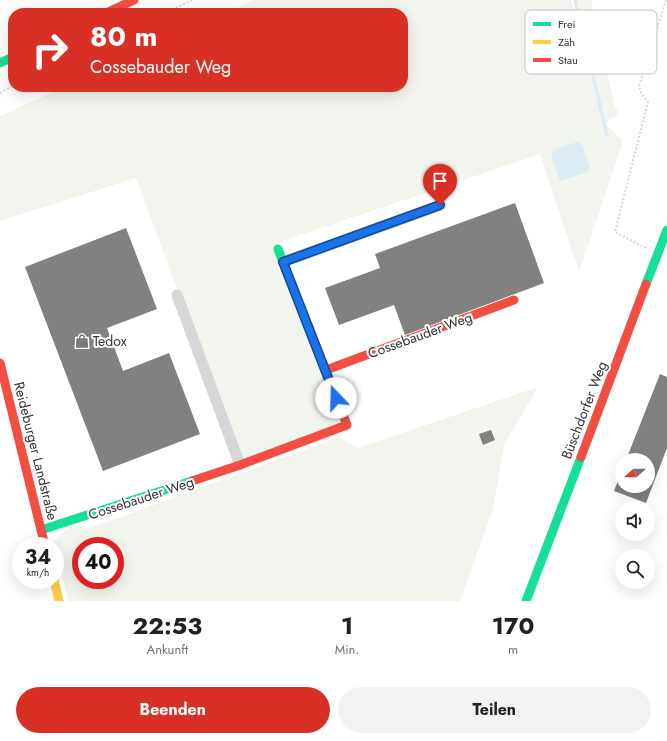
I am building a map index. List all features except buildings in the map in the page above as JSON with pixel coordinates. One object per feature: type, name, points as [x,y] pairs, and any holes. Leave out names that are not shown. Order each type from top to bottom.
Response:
[{"type":"street","points":[[117,8],[134,0]]},
{"type":"street","points":[[283,262],[440,205]]},
{"type":"street","name":"Büschdorfer Weg","points":[[526,601],[667,230]]},
{"type":"street","name":"Cossebauder Weg","points":[[41,530],[240,465],[347,425],[278,249]]},
{"type":"street","points":[[177,295],[240,465]]},
{"type":"street","name":"Cossebauder Weg","points":[[326,370],[514,300]]},
{"type":"street","name":"Reideburger Landstraße","points":[[0,363],[43,537]]},
{"type":"street","points":[[56,589],[59,601]]},
{"type":"path","points":[[175,8],[192,0]]},
{"type":"path","points":[[657,29],[666,0]]},
{"type":"path","points":[[643,74],[639,86],[641,93],[648,102],[615,232],[658,254]]},
{"type":"shaded area","points":[[253,0],[571,0],[574,10],[525,10],[525,74],[590,74],[603,122],[623,141],[579,272],[540,154],[277,243],[345,424],[242,463],[136,178],[0,221],[0,116],[53,92],[408,92],[408,8],[237,8]]},
{"type":"shaded area","points":[[575,0],[591,0],[593,10],[578,10]]},
{"type":"shaded area","points":[[594,74],[607,74],[615,108],[620,113],[606,123]]},
{"type":"shaded area","points":[[577,142],[582,144],[590,168],[588,172],[560,181],[551,155],[556,149]]},
{"type":"shaded area","points":[[538,387],[505,443],[492,512],[460,601],[68,601],[64,584],[64,537],[59,537],[66,529],[82,524],[85,530],[339,437],[358,448]]},
{"type":"waterway","points":[[575,0],[577,10]]},
{"type":"waterway","points":[[593,74],[607,135]]},
{"type":"traffic: fast","points":[[0,63],[8,59]]},
{"type":"traffic: fast","points":[[646,284],[667,230]]},
{"type":"traffic: fast","points":[[278,249],[301,308]]},
{"type":"traffic: fast","points":[[526,601],[581,457]]},
{"type":"traffic: fast","points":[[41,530],[192,481]]},
{"type":"traffic: slow","points":[[56,589],[59,601]]},
{"type":"traffic: jam","points":[[117,8],[134,0]]},
{"type":"traffic: jam","points":[[581,457],[646,284]]},
{"type":"traffic: jam","points":[[326,370],[514,300]]},
{"type":"traffic: jam","points":[[192,481],[240,465],[347,425],[301,308]]},
{"type":"traffic: jam","points":[[0,363],[43,537]]},
{"type":"place","name":"Tedox","points":[[82,341]]},
{"type":"route","points":[[336,398],[283,262],[440,205]]}]
